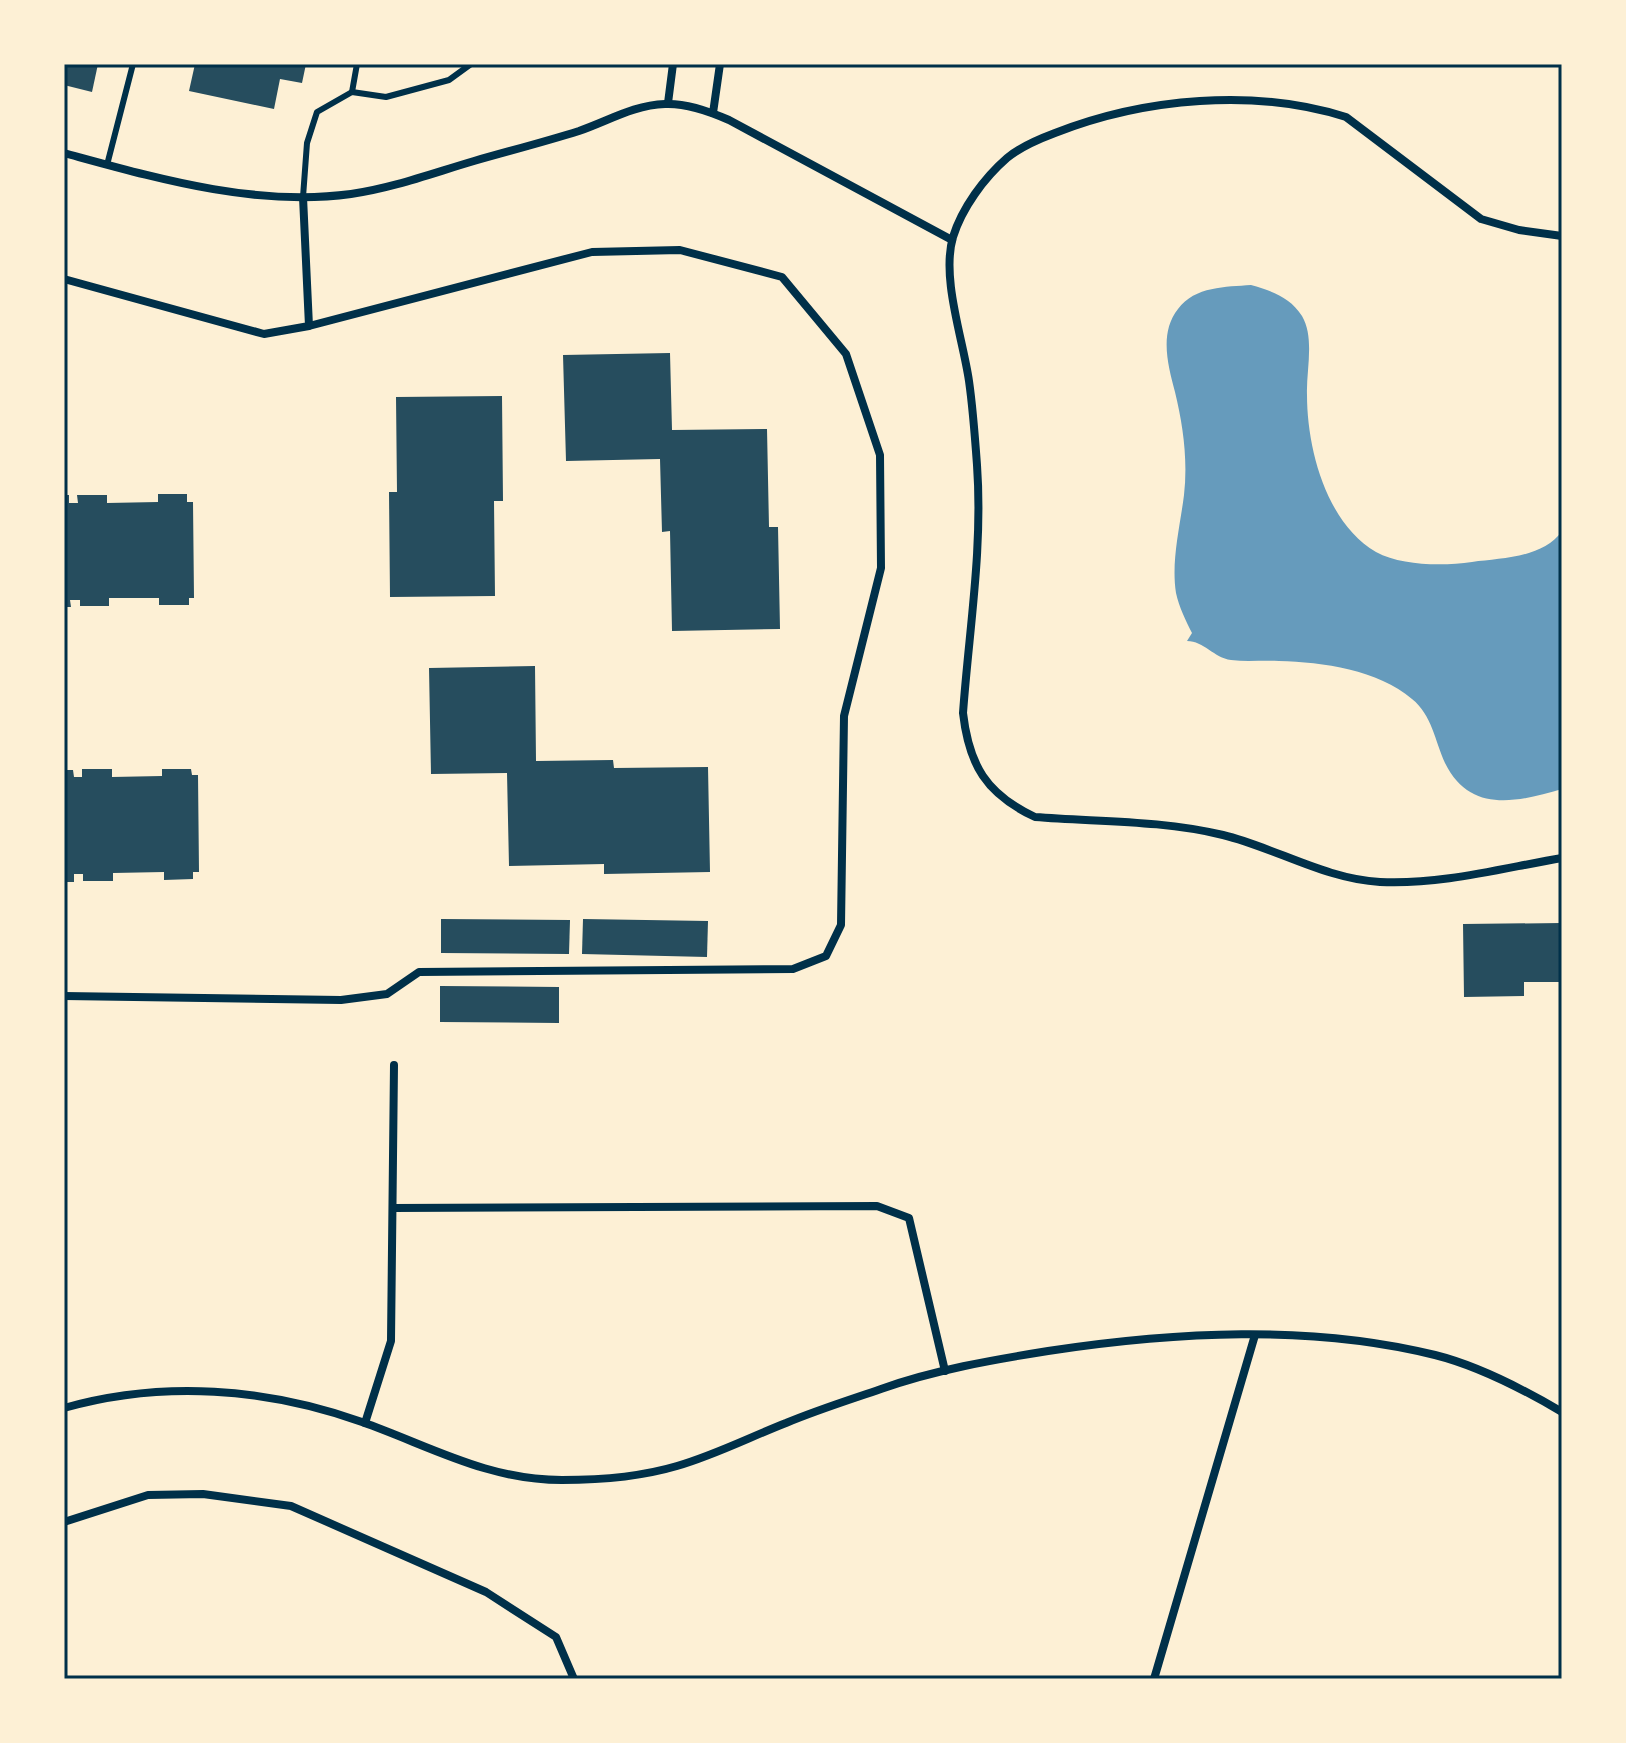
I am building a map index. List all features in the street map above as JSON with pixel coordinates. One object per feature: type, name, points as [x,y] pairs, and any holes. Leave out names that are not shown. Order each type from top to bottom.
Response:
[{"type":"street","points":[[668,103],[673,64]]},
{"type":"street","points":[[713,113],[720,64]]},
{"type":"street","points":[[1562,236],[1519,230],[1481,219],[1346,117],[1309,107],[1238,101],[1182,103],[1126,112],[1072,126],[1008,157],[964,210],[952,240],[950,276],[969,382],[977,468],[978,555],[963,713],[965,736],[975,766],[993,790],[1016,808],[1035,817],[1172,825],[1260,846],[1314,868],[1349,878],[1381,882],[1440,879],[1562,858]]},
{"type":"street","points":[[64,153],[178,184],[303,197],[351,194],[406,182],[590,127],[639,107],[668,103],[713,113],[952,240]]},
{"type":"street","points":[[303,197],[309,326]]},
{"type":"street","points":[[64,279],[264,334],[309,326],[592,252],[680,250],[782,277],[846,354],[880,455],[881,568],[844,716],[841,925],[826,956],[793,969],[419,972],[387,994],[341,1000],[64,996]]},
{"type":"street","points":[[365,1423],[391,1341],[394,1065]]},
{"type":"street","points":[[393,1208],[877,1206],[909,1218],[945,1371]]},
{"type":"street","points":[[1154,1679],[1255,1335]]},
{"type":"street","points":[[64,1408],[112,1397],[185,1390],[260,1395],[305,1404],[365,1423],[451,1460],[480,1468],[518,1477],[608,1479],[677,1466],[886,1387],[945,1371],[1008,1357],[1121,1340],[1255,1335],[1379,1344],[1438,1355],[1530,1393],[1562,1412]]},
{"type":"street","points":[[64,1522],[148,1495],[203,1494],[291,1506],[486,1592],[556,1637],[574,1679]]},
{"type":"lane","points":[[107,165],[133,64]]},
{"type":"lane","points":[[352,92],[357,64]]},
{"type":"lane","points":[[303,197],[307,143],[317,112],[352,92],[386,97],[449,80],[471,64]]},
{"type":"water","points":[[1251,285],[1286,299],[1297,309],[1306,325],[1309,344],[1308,416],[1316,460],[1332,504],[1359,539],[1386,557],[1423,564],[1448,564],[1533,552],[1554,540],[1562,531],[1562,789],[1512,800],[1481,797],[1455,779],[1445,763],[1429,720],[1419,705],[1383,681],[1367,674],[1314,663],[1231,660],[1187,641],[1192,633],[1177,598],[1175,581],[1185,456],[1167,339],[1172,318],[1185,301],[1212,289]]},
{"type":"building","points":[[64,64],[98,64],[92,92],[64,85]]},
{"type":"building","points":[[195,64],[306,64],[302,83],[280,79],[274,109],[189,91]]},
{"type":"building","points":[[670,353],[672,430],[767,429],[769,527],[778,527],[780,629],[672,631],[670,531],[662,532],[660,459],[566,461],[563,355]]},
{"type":"building","points":[[502,396],[503,501],[494,501],[495,596],[390,597],[389,492],[397,492],[396,397]]},
{"type":"building","points":[[158,494],[187,494],[187,502],[193,502],[194,598],[189,598],[189,605],[159,605],[159,598],[109,598],[109,606],[80,606],[80,600],[70,600],[71,607],[64,607],[64,495],[69,495],[69,503],[78,503],[77,495],[107,495],[107,503],[158,502]]},
{"type":"building","points":[[535,666],[536,761],[613,760],[614,768],[708,767],[710,872],[604,874],[604,864],[509,866],[507,773],[431,774],[429,668]]},
{"type":"building","points":[[82,769],[112,769],[112,777],[162,776],[162,769],[191,769],[192,775],[198,775],[199,872],[193,872],[193,879],[164,880],[164,872],[113,873],[113,881],[83,881],[83,874],[74,874],[74,882],[64,882],[64,770],[73,770],[74,777],[82,777]]},
{"type":"building","points":[[441,919],[570,920],[569,954],[441,953]]},
{"type":"building","points":[[583,919],[708,921],[707,957],[582,954]]},
{"type":"building","points":[[1562,923],[1562,982],[1524,982],[1524,996],[1464,997],[1463,924]]},
{"type":"building","points":[[440,986],[559,987],[559,1023],[440,1022]]}]
